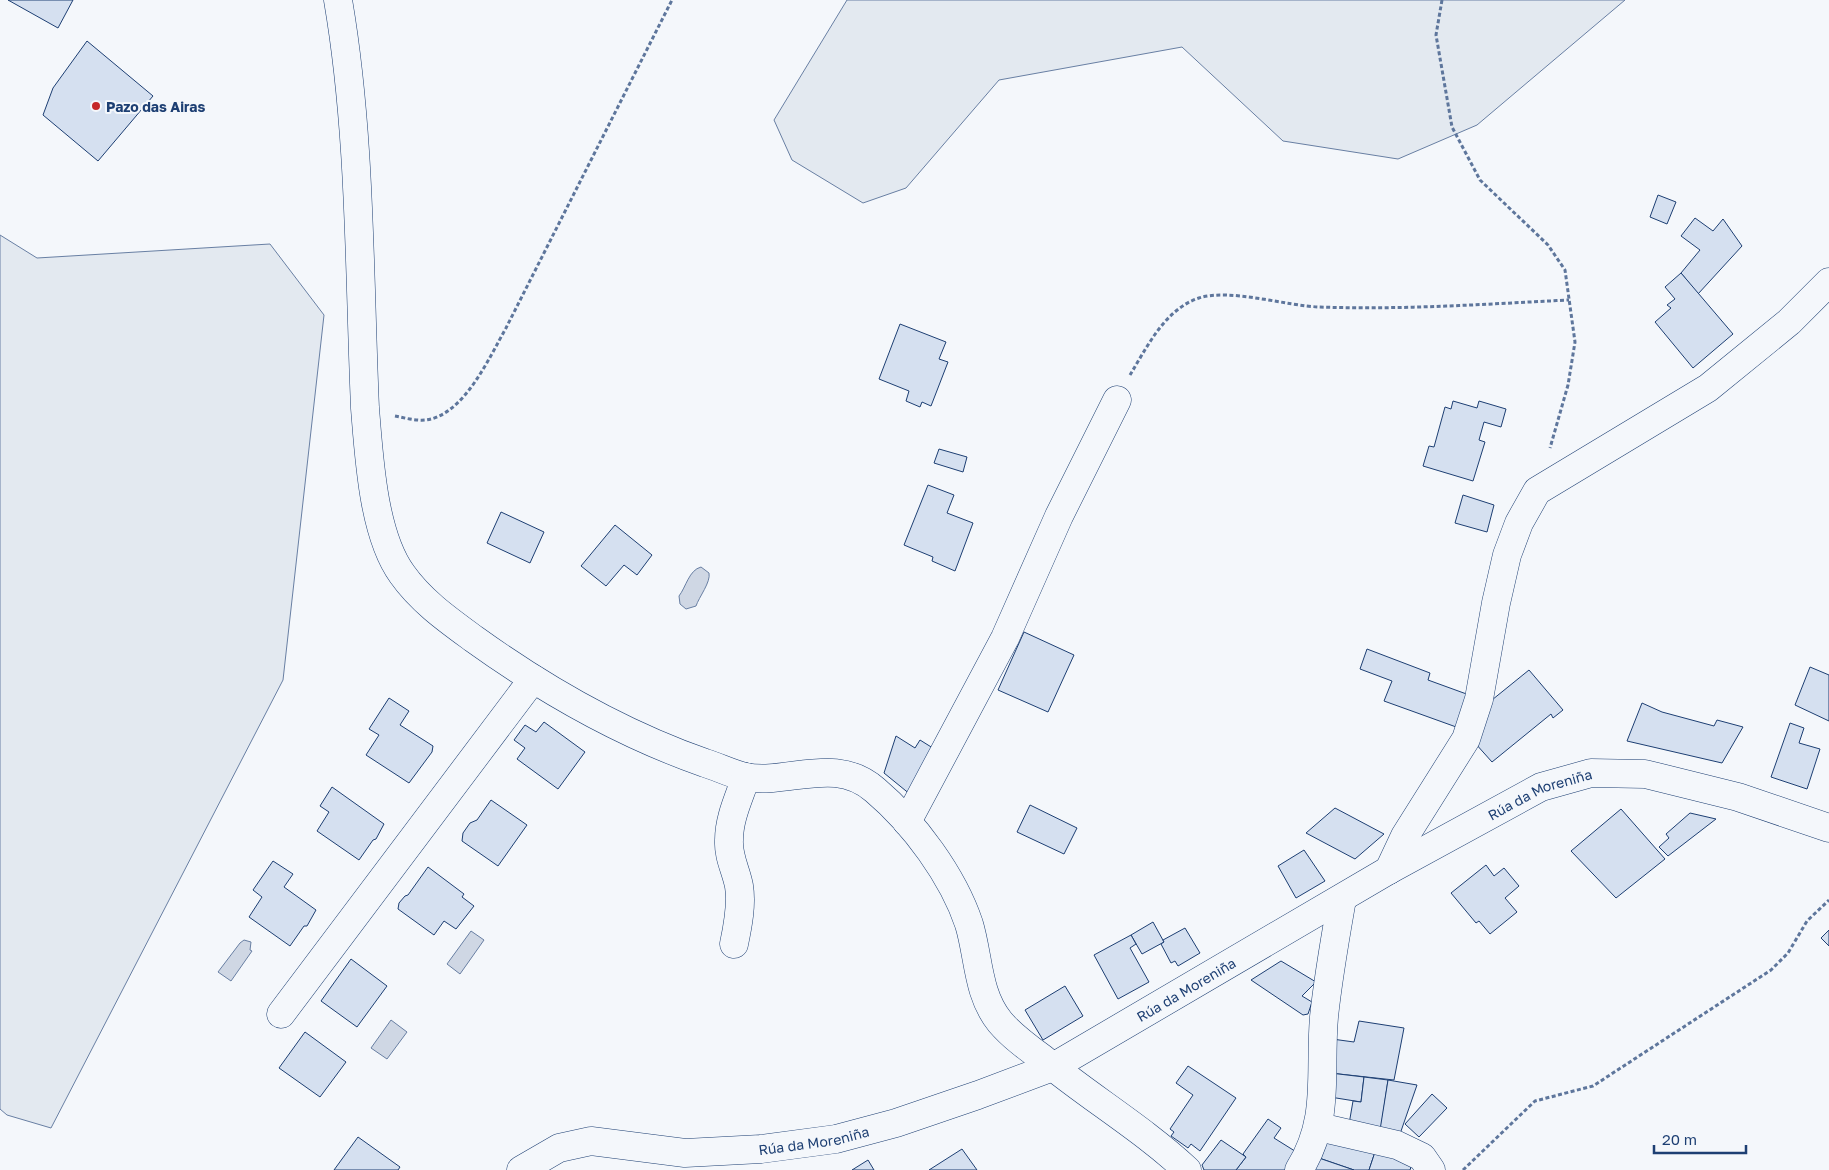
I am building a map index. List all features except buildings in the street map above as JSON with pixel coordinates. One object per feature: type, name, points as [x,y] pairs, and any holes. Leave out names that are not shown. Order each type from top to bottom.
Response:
[{"type":"street","points":[[338,0],[353,107],[365,411],[381,528],[389,551],[401,573],[420,596],[442,615],[533,679],[595,715],[647,741],[746,777],[771,777],[804,773],[840,773],[858,779],[874,789],[907,822],[953,884],[969,926],[978,969],[988,1003],[999,1021],[1053,1067],[1168,1152],[1187,1170]]},
{"type":"street","points":[[1389,870],[1405,836],[1466,739],[1480,699],[1496,603],[1507,555],[1519,523],[1537,491],[1708,388],[1789,322],[1829,282]]},
{"type":"street","points":[[907,822],[1005,638],[1059,516],[1117,400]]},
{"type":"street","points":[[281,1014],[533,679]]},
{"type":"street","name":"Rúa da Moreniña","points":[[521,1170],[559,1148],[591,1141],[685,1153],[761,1149],[836,1138],[896,1124],[1053,1067],[1342,900],[1389,870],[1540,787],[1592,773],[1645,774],[1738,797],[1829,828]]},
{"type":"street","points":[[734,944],[739,919],[739,886],[730,859],[728,840],[731,817],[746,777]]},
{"type":"street","points":[[1299,1170],[1312,1147],[1319,1127],[1322,1110],[1321,1064],[1326,998],[1342,900]]},
{"type":"street","points":[[1319,1127],[1397,1145],[1422,1157],[1431,1170]]},
{"type":"path","points":[[365,411],[426,420],[440,416],[451,409],[469,390],[506,328],[672,0]]},
{"type":"path","points":[[1442,0],[1436,35],[1452,126],[1480,180],[1553,251],[1565,270],[1574,342],[1568,385],[1537,491]]},
{"type":"path","points":[[1117,400],[1144,351],[1162,325],[1184,306],[1200,298],[1238,296],[1286,304],[1320,307],[1405,307],[1569,300]]},
{"type":"path","points":[[1463,1170],[1531,1104],[1541,1098],[1588,1088],[1599,1083],[1771,970],[1788,953],[1808,921],[1829,900]]},
{"type":"shaded area","points":[[847,0],[1625,0],[1477,125],[1398,159],[1283,141],[1182,47],[999,80],[906,188],[863,203],[792,160],[774,120]]},
{"type":"shaded area","points":[[0,235],[37,258],[270,244],[324,315],[283,680],[51,1128],[7,1115],[0,1109]]},
{"type":"shaded area","points":[[701,567],[709,573],[707,585],[696,606],[686,609],[680,604],[679,596],[693,572]]},
{"type":"shaded area","points":[[471,931],[484,940],[460,974],[447,964]]},
{"type":"shaded area","points":[[244,940],[251,942],[250,950],[252,951],[231,981],[218,972]]},
{"type":"shaded area","points":[[391,1020],[407,1032],[387,1059],[371,1048]]},
{"type":"place","name":"Pazo das Airas","points":[[96,106]]}]
